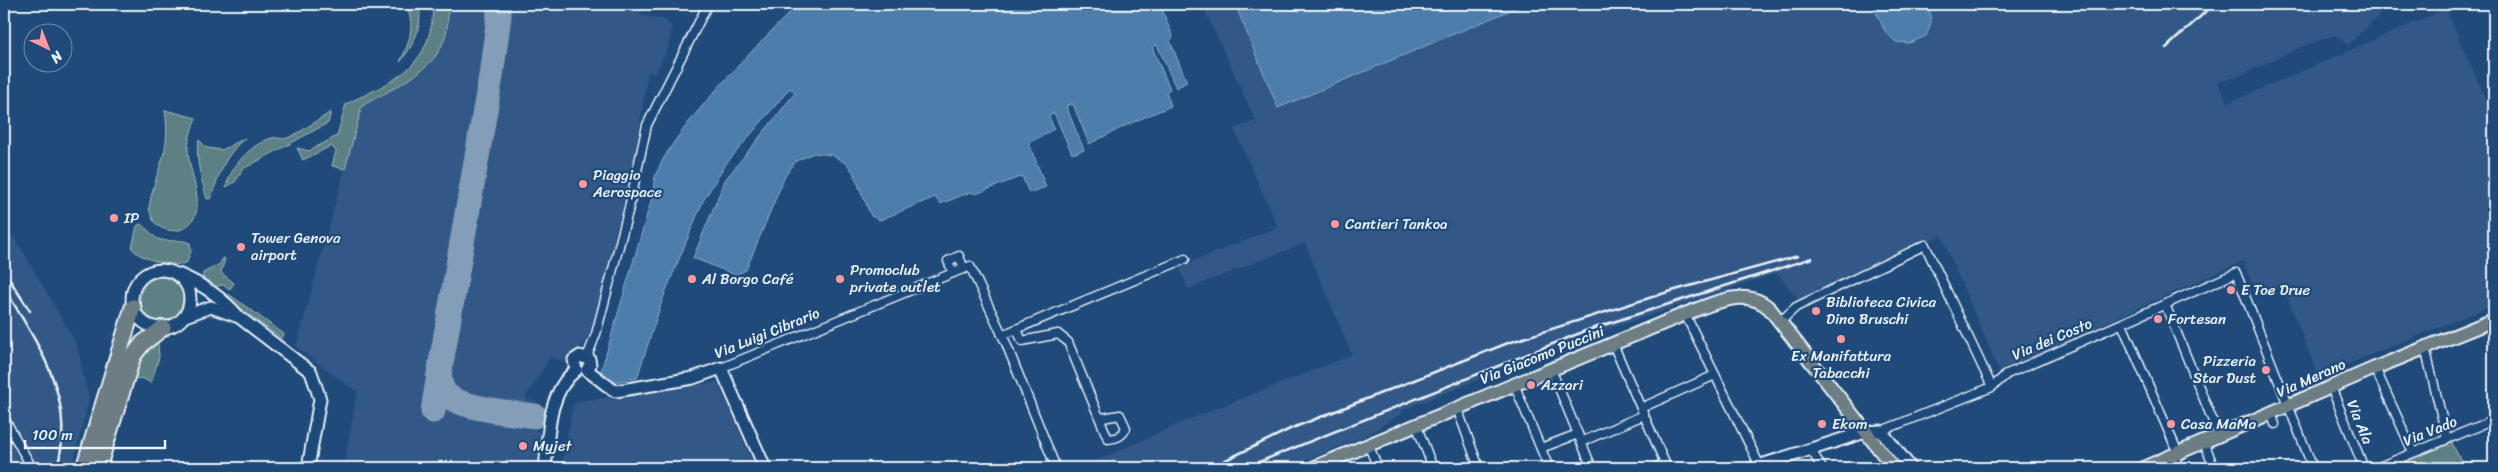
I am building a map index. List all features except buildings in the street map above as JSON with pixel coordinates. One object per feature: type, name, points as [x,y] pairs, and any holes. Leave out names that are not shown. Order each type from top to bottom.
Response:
[{"type":"highway","points":[[84,468],[133,308]]},
{"type":"highway","points":[[98,468],[133,356],[143,343],[163,328]]},
{"type":"main road","name":"Via Giacomo Puccini","points":[[1319,467],[1368,444],[1685,314],[1733,298],[1744,297],[1764,303],[1781,321],[1894,468]]},
{"type":"main road","name":"Via Merano","points":[[2143,468],[2219,436],[2273,418],[2290,405],[2425,347],[2494,320]]},
{"type":"street","points":[[545,468],[555,398],[563,382],[584,371],[590,365],[587,357],[596,334],[629,208],[647,126],[708,4]]},
{"type":"street","points":[[1781,321],[1796,307],[1925,246],[1992,387]]},
{"type":"street","points":[[953,273],[948,260],[959,256],[964,268],[970,266],[1002,336],[1054,462]]},
{"type":"street","points":[[1002,336],[1185,259]]},
{"type":"street","name":"Via Luigi Cibrario","points":[[584,371],[613,390],[693,378],[964,268]]},
{"type":"street","points":[[239,317],[211,307],[185,316],[177,323],[163,328],[144,323],[133,308],[134,287],[142,276],[154,270],[172,272],[201,284],[227,303],[239,317],[311,372],[316,382],[320,399],[308,468]]},
{"type":"street","points":[[172,272],[183,280],[190,294],[189,308],[185,316]]},
{"type":"street","name":"Via dei Costo","points":[[1881,431],[1992,387],[2007,374],[2236,274],[2290,405]]},
{"type":"street","points":[[2165,304],[2219,436]]},
{"type":"street","points":[[1685,314],[1716,375],[1756,466],[1865,432],[1881,431],[1911,468]]},
{"type":"street","points":[[2122,324],[2176,454],[2179,468]]},
{"type":"street","points":[[1017,329],[1022,341],[1058,334],[1063,336],[1108,439],[1123,434],[1126,428],[1125,422],[1120,416],[1102,418],[1099,416]]},
{"type":"street","points":[[1613,344],[1666,466],[1654,468]]},
{"type":"street","points":[[2425,347],[2447,439]]},
{"type":"street","points":[[721,368],[765,468]]},
{"type":"street","points":[[2375,368],[2413,452]]},
{"type":"street","points":[[1551,370],[1592,468]]},
{"type":"street","points":[[1541,448],[1579,438],[1643,411],[1716,375]]},
{"type":"street","points":[[1514,384],[1549,468]]},
{"type":"street","name":"Via Ala","points":[[2331,387],[2364,468]]},
{"type":"street","points":[[2290,405],[2313,468]]},
{"type":"street","points":[[1457,408],[1479,468]]},
{"type":"street","points":[[4,418],[32,468]]},
{"type":"street","name":"Via Vado","points":[[2376,468],[2494,420]]},
{"type":"street","points":[[1416,424],[1433,468]]},
{"type":"street","points":[[2204,442],[2214,468]]},
{"type":"street","points":[[1368,444],[1378,468]]},
{"type":"street","points":[[1810,448],[1822,468]]},
{"type":"shaded area","points":[[447,4],[614,4],[641,10],[641,15],[665,20],[671,25],[671,34],[668,48],[656,73],[648,72],[631,183],[590,334],[571,359],[562,361],[550,357],[525,399],[538,402],[534,430],[543,432],[535,468],[344,468],[357,392],[296,347],[362,106],[423,71],[444,41],[449,21]]},
{"type":"shaded area","points":[[798,4],[1160,4],[1173,37],[1170,41],[1187,82],[1176,88],[1157,45],[1152,47],[1170,89],[1166,92],[1171,106],[1089,144],[1073,104],[1066,106],[1084,150],[1072,154],[1054,113],[1049,116],[1054,129],[1029,143],[1046,187],[1029,193],[1022,176],[976,194],[971,192],[940,204],[935,197],[880,220],[871,216],[853,172],[847,164],[832,155],[814,153],[796,161],[785,176],[746,270],[736,275],[693,258],[725,180],[795,93],[790,88],[726,164],[703,201],[663,298],[637,378],[615,382],[601,371],[654,191],[656,174],[668,151],[712,94]]},
{"type":"shaded area","points":[[1202,4],[1235,4],[1278,107],[1525,4],[2181,4],[2178,7],[2179,10],[2186,4],[2391,4],[2348,45],[2335,35],[2301,47],[2242,75],[2217,82],[2228,103],[2446,9],[2494,118],[2494,305],[2318,376],[2283,286],[2257,296],[2243,261],[1999,371],[1941,235],[1801,303],[1777,273],[1579,339],[1403,410],[1403,413],[1363,437],[1288,468],[1080,468],[1195,417],[1352,355],[1305,243],[1188,289],[1179,267],[1278,227],[1234,129],[1256,121]]},
{"type":"shaded area","points":[[1235,4],[1525,4],[1278,108]]},
{"type":"shaded area","points":[[1872,4],[1927,4],[1931,20],[1926,36],[1909,43],[1896,42],[1885,31]]},
{"type":"shaded area","points":[[4,226],[21,248],[77,345],[89,400],[72,468],[4,468]]},
{"type":"shaded area","points":[[718,382],[755,468],[562,468],[573,404],[579,401]]},
{"type":"green space","points":[[405,4],[419,4],[420,20],[413,42],[400,62],[407,47],[411,26]]},
{"type":"green space","points":[[431,4],[447,4],[447,25],[443,42],[435,56],[424,68],[395,88],[362,106],[345,169],[332,166],[336,151],[331,146],[303,160],[297,148],[309,151],[337,136],[346,104],[398,77],[418,58],[430,31],[433,14]]},
{"type":"green space","points":[[165,110],[196,118],[188,148],[196,192],[196,213],[191,222],[177,231],[168,230],[158,225],[153,219],[149,208],[165,150],[167,125]]},
{"type":"green space","points":[[331,112],[328,123],[243,169],[235,182],[226,187],[228,179],[237,164],[257,145],[272,138],[288,138]]},
{"type":"green space","points":[[245,138],[232,151],[220,173],[211,198],[207,199],[197,155],[199,140],[207,148],[222,150]]},
{"type":"green space","points":[[140,224],[158,239],[190,243],[191,251],[187,262],[167,264],[149,259],[136,252],[132,248],[137,226]]},
{"type":"green space","points":[[223,258],[225,259],[221,273],[234,283],[230,289],[223,285],[213,287],[203,278],[203,273],[220,264]]},
{"type":"green space","points":[[162,277],[174,281],[180,287],[184,299],[180,311],[174,317],[162,321],[150,317],[144,311],[140,299],[144,287],[150,281]]},
{"type":"green space","points":[[222,294],[230,295],[284,334],[282,339]]},
{"type":"green space","points":[[158,343],[159,357],[151,383],[144,379],[133,378],[142,358]]},
{"type":"green space","points":[[2452,443],[2464,468],[2391,468]]},
{"type":"taxiway","points":[[439,375],[491,76],[499,16],[498,4]]},
{"type":"taxiway","points":[[433,411],[439,375],[445,393],[462,403],[474,407],[535,416]]},
{"type":"railway","points":[[2166,48],[2214,4]]},
{"type":"railway","points":[[1209,468],[1290,429],[1508,343],[1668,292],[1798,256]]},
{"type":"railway","points":[[1244,468],[1585,331],[1812,258]]},
{"type":"railway","points":[[4,271],[30,311]]},
{"type":"railway","points":[[4,287],[41,351],[58,395],[62,418],[62,442],[57,468]]},
{"type":"place","name":"Piaggio Aerospace","points":[[583,184]]},
{"type":"place","name":"IP","points":[[114,218]]},
{"type":"place","name":"Cantieri Tankoa","points":[[1335,224]]},
{"type":"place","name":"Tower Genova airport","points":[[241,247]]},
{"type":"place","name":"Al Borgo Café","points":[[692,279]]},
{"type":"place","name":"Promoclub private outlet","points":[[840,279]]},
{"type":"place","name":"E Toe Drue","points":[[2231,290]]},
{"type":"place","name":"Biblioteca Civica Dino Bruschi","points":[[1816,311]]},
{"type":"place","name":"Fortesan","points":[[2158,319]]},
{"type":"place","name":"Ex Manifattura Tabacchi","points":[[1841,339]]},
{"type":"place","name":"Pizzeria Star Dust","points":[[2266,370]]},
{"type":"place","name":"Azzari","points":[[1531,385]]},
{"type":"place","name":"Ekom","points":[[1822,424]]},
{"type":"place","name":"Casa MaMa","points":[[2171,424]]},
{"type":"place","name":"Myjet","points":[[523,446]]}]
